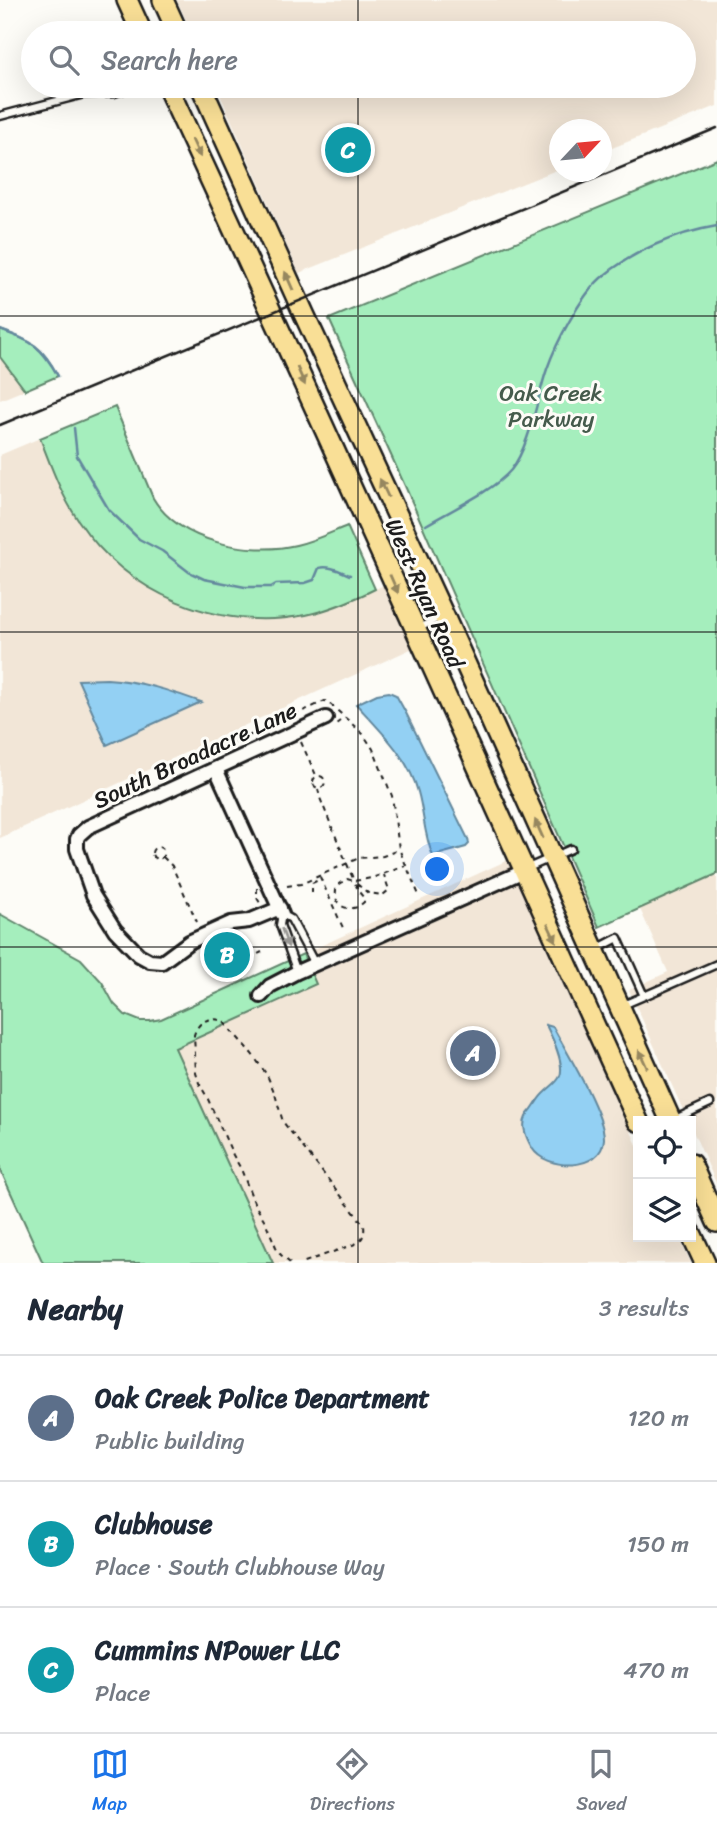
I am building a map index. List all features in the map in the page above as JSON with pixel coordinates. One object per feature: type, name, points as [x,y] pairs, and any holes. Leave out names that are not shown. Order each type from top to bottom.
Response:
[{"type":"main road","points":[[127,0],[137,21]]},
{"type":"main road","name":"West Ryan Road","points":[[173,98],[279,325],[636,1116]]},
{"type":"main road","name":"West Ryan Road","points":[[206,98],[444,616],[668,1116]]},
{"type":"main road","points":[[696,1175],[717,1222]]},
{"type":"main road","points":[[695,1242],[705,1263]]},
{"type":"street","name":"South Broadacre Lane","points":[[281,911],[249,921],[231,922],[189,942],[162,962],[150,961],[139,955],[115,930],[99,907],[77,849],[77,839],[83,831],[105,819],[331,721]]},
{"type":"street","points":[[216,769],[281,911]]},
{"type":"street","points":[[261,996],[270,986],[297,972],[524,870]]},
{"type":"lane","points":[[0,116],[69,98]]},
{"type":"lane","points":[[415,630],[444,616]]},
{"type":"lane","points":[[524,870],[571,849]]},
{"type":"lane","points":[[281,911],[291,919],[315,964]]},
{"type":"lane","points":[[281,911],[280,925],[297,972]]},
{"type":"lane","points":[[593,950],[618,938],[644,996]]},
{"type":"lane","points":[[619,1007],[717,964]]},
{"type":"lane","points":[[681,1116],[710,1103]]},
{"type":"path","points":[[185,765],[325,701],[333,705],[371,744],[395,809],[399,849],[419,895]]},
{"type":"path","points":[[331,721],[345,717]]},
{"type":"path","points":[[300,740],[317,776]]},
{"type":"path","points":[[317,776],[313,783],[318,789],[319,796],[348,863],[355,882],[358,891],[364,898],[364,902],[355,909],[345,909],[337,901],[335,894],[339,884],[346,880],[355,882],[406,866]]},
{"type":"path","points":[[317,776],[323,777],[326,782],[323,788],[318,789]]},
{"type":"path","points":[[287,886],[316,879],[359,858],[383,856],[399,849]]},
{"type":"path","points":[[163,857],[172,866],[197,922]]},
{"type":"path","points":[[355,882],[364,891],[375,895],[387,893],[389,890],[384,874]]},
{"type":"path","points":[[320,877],[344,929]]},
{"type":"path","points":[[312,893],[312,883],[316,879]]},
{"type":"path","points":[[361,894],[364,891]]},
{"type":"path","points":[[332,903],[337,901]]},
{"type":"path","points":[[236,932],[250,964]]},
{"type":"path","points":[[248,958],[262,952]]},
{"type":"path","points":[[290,1263],[276,1247],[199,1083],[194,1035],[195,1029],[206,1021],[223,1021],[252,1054],[267,1075],[283,1122],[364,1225],[365,1234],[362,1240],[302,1263]]},
{"type":"shaded area","points":[[177,0],[717,0],[717,106],[612,148],[612,119],[549,119],[549,173],[299,273],[221,98],[696,98],[696,21],[187,21]]},
{"type":"shaded area","points":[[0,330],[30,341],[40,348],[58,376],[0,400]]},
{"type":"shaded area","points":[[40,438],[66,500],[88,534],[115,563],[153,590],[186,606],[211,613],[262,619],[291,617],[338,606],[384,585],[413,648],[0,838],[0,455]]},
{"type":"shaded area","points":[[508,860],[633,1136],[633,1242],[681,1242],[691,1263],[273,1263],[175,1048],[316,984],[303,954]]},
{"type":"shaded area","points":[[717,874],[717,1185],[696,1138],[696,1116],[686,1116],[629,990],[668,972],[640,909]]},
{"type":"green space","name":"Oak Creek Parkway","points":[[717,159],[717,874],[599,927],[329,319]]},
{"type":"green space","points":[[0,330],[35,346],[58,376],[25,390],[0,357]]},
{"type":"green space","points":[[115,407],[153,498],[165,513],[180,525],[217,542],[258,548],[278,548],[303,543],[347,526],[375,589],[324,610],[273,619],[240,618],[208,612],[177,602],[148,587],[98,546],[78,520],[61,490],[40,438]]},
{"type":"green space","points":[[0,914],[81,959],[102,982],[114,1004],[125,1015],[140,1021],[161,1019],[303,954],[316,984],[175,1048],[273,1263],[43,1263],[0,1169]]},
{"type":"water","points":[[107,679],[144,684],[201,702],[107,745],[78,680]]},
{"type":"water","points":[[389,692],[396,695],[406,713],[468,839],[469,844],[466,847],[433,856],[418,792],[408,768],[393,745],[356,704],[377,694]]},
{"type":"water","points":[[546,1025],[553,1027],[575,1066],[603,1128],[601,1150],[594,1158],[584,1162],[560,1164],[549,1161],[539,1156],[532,1148],[525,1133],[526,1116],[558,1080],[561,1071],[557,1050]]},
{"type":"waterway","points":[[426,525],[483,493],[503,478],[518,460],[556,346],[593,286],[613,268],[656,244],[717,226]]},
{"type":"waterway","points":[[0,330],[35,346],[58,376]]},
{"type":"waterway","points":[[74,428],[77,456],[109,510],[139,539],[162,551],[189,572],[204,579],[245,587],[305,583],[314,580],[319,568],[323,567],[350,575]]},
{"type":"railway","points":[[0,425],[717,128]]},
{"type":"place","name":"Cummins NPower LLC","points":[[348,150]]},
{"type":"place","name":"Clubhouse","points":[[227,955]]},
{"type":"place","name":"Oak Creek Police Department","points":[[473,1053]]}]
